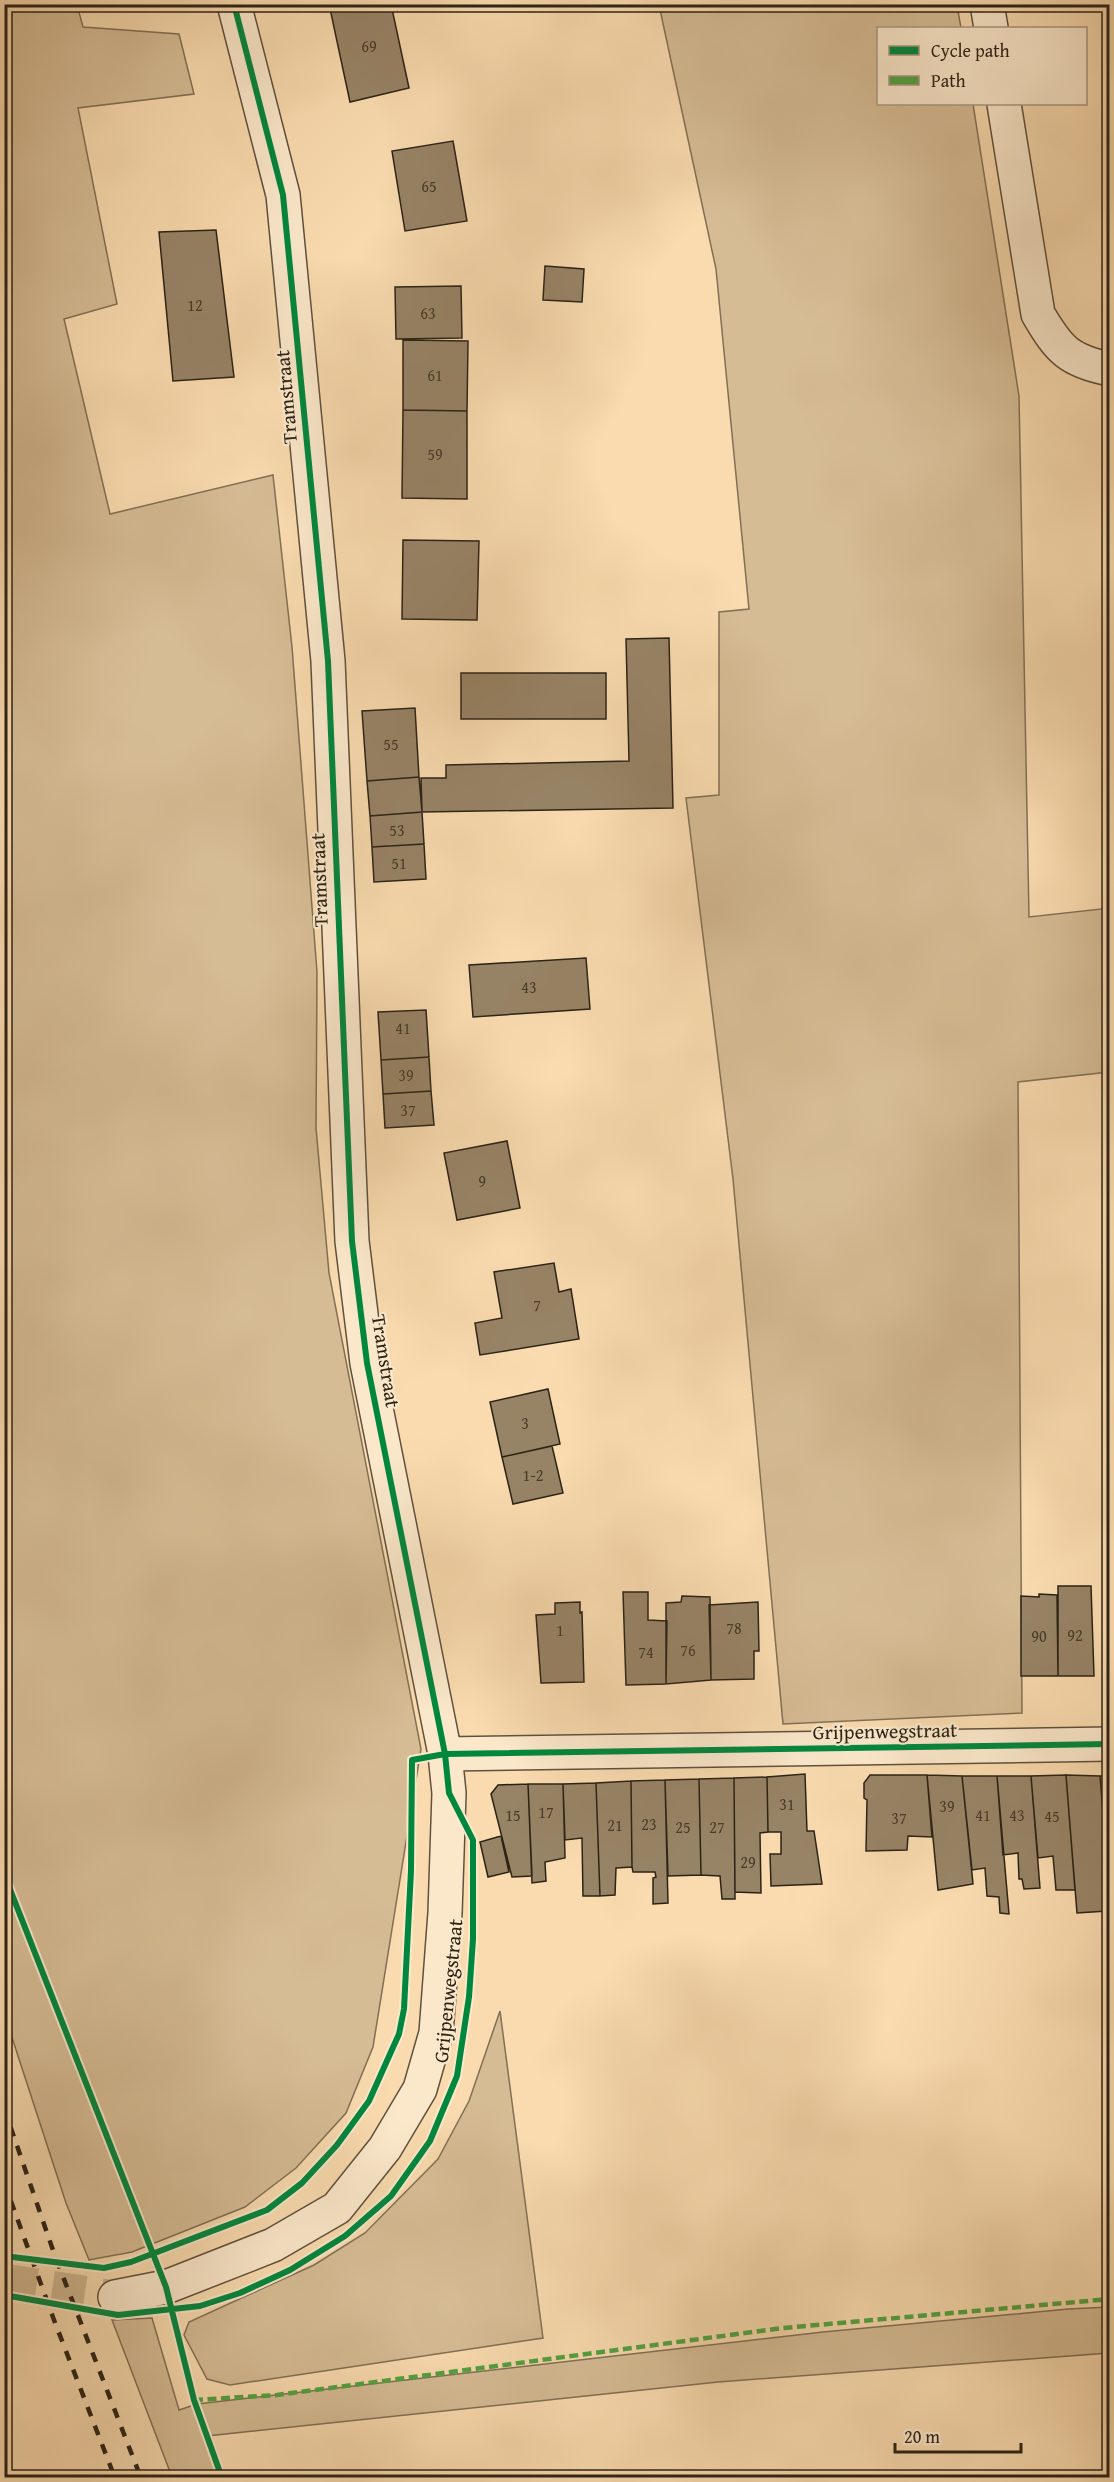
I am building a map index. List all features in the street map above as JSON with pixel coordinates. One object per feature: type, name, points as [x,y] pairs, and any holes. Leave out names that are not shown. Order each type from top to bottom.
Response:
[{"type":"street","name":"Tramstraat","points":[[234,4],[283,195],[327,649],[353,1252],[367,1363],[445,1754]]},
{"type":"street","points":[[987,4],[991,27]]},
{"type":"street","points":[[1004,105],[1038,315],[1055,343],[1079,362],[1110,369]]},
{"type":"street","name":"Grijpenwegstraat","points":[[115,2297],[166,2287],[273,2245],[337,2208],[385,2148],[420,2089],[436,2033],[445,1913],[449,1792],[445,1754],[1110,1744]]},
{"type":"shaded area","points":[[4,5],[77,5],[83,27],[179,34],[194,94],[78,108],[117,304],[64,319],[110,514],[273,475],[292,647],[317,972],[316,1128],[329,1273],[421,1749],[373,2047],[346,2113],[296,2168],[245,2207],[132,2252],[89,2260],[66,2203],[4,2013]]},
{"type":"shaded area","points":[[659,5],[957,5],[961,27],[877,27],[877,105],[973,105],[1019,396],[1029,917],[1110,908],[1109,1072],[1018,1082],[1022,1713],[783,1724],[733,1179],[686,798],[719,795],[719,612],[749,609],[716,269]]},
{"type":"shaded area","points":[[500,2011],[543,2338],[230,2385],[207,2379],[184,2335],[189,2322],[314,2265],[365,2233],[438,2159],[469,2101]]},
{"type":"shaded area","points":[[1109,2307],[1109,2353],[718,2382],[207,2436],[219,2478],[172,2477],[112,2320],[152,2318],[179,2410],[197,2404],[823,2332]]},
{"type":"building","points":[[329,4],[391,4],[409,88],[350,102]]},
{"type":"building","points":[[453,141],[467,221],[405,231],[392,151]]},
{"type":"building","points":[[216,230],[234,377],[173,381],[159,232]]},
{"type":"building","points":[[545,266],[584,269],[582,302],[543,300]]},
{"type":"building","points":[[461,286],[462,338],[396,339],[395,287]]},
{"type":"building","points":[[403,340],[468,341],[467,411],[403,410]]},
{"type":"building","points":[[403,410],[467,411],[467,499],[402,498]]},
{"type":"building","points":[[403,540],[479,541],[477,620],[402,619]]},
{"type":"building","points":[[669,638],[673,808],[422,812],[421,778],[446,778],[446,765],[629,761],[626,639]]},
{"type":"building","points":[[461,673],[606,673],[606,719],[461,719]]},
{"type":"building","points":[[415,708],[419,777],[367,781],[362,711]]},
{"type":"building","points":[[419,777],[422,812],[370,816],[367,781]]},
{"type":"building","points":[[422,812],[424,844],[372,847],[370,816]]},
{"type":"building","points":[[424,844],[426,879],[374,882],[372,847]]},
{"type":"building","points":[[586,958],[590,1009],[473,1017],[469,965]]},
{"type":"building","points":[[426,1010],[429,1057],[381,1060],[378,1012]]},
{"type":"building","points":[[429,1057],[431,1091],[383,1094],[381,1060]]},
{"type":"building","points":[[431,1091],[434,1125],[385,1128],[383,1094]]},
{"type":"building","points":[[507,1141],[520,1208],[457,1220],[444,1153]]},
{"type":"building","points":[[554,1263],[559,1292],[571,1289],[579,1339],[480,1355],[475,1323],[502,1318],[494,1272]]},
{"type":"building","points":[[548,1389],[560,1444],[502,1457],[490,1402]]},
{"type":"building","points":[[552,1446],[563,1493],[513,1504],[502,1457]]},
{"type":"building","points":[[1058,1586],[1091,1586],[1094,1676],[1058,1676]]},
{"type":"building","points":[[623,1592],[648,1592],[648,1620],[667,1621],[666,1684],[626,1685]]},
{"type":"building","points":[[1039,1594],[1057,1595],[1058,1676],[1021,1676],[1021,1596],[1039,1597]]},
{"type":"building","points":[[682,1596],[710,1597],[711,1680],[666,1684],[666,1603],[681,1602]]},
{"type":"building","points":[[580,1602],[584,1682],[541,1683],[536,1615],[555,1614],[555,1603]]},
{"type":"building","points":[[758,1602],[759,1651],[754,1651],[754,1679],[711,1680],[709,1605]]},
{"type":"building","points":[[805,1774],[807,1831],[814,1831],[822,1884],[771,1886],[770,1854],[781,1854],[781,1832],[768,1832],[767,1777]]},
{"type":"building","points":[[870,1775],[927,1775],[932,1837],[908,1836],[907,1850],[866,1851],[867,1800],[864,1798],[864,1783]]},
{"type":"building","points":[[927,1775],[962,1776],[973,1884],[938,1890]]},
{"type":"building","points":[[1066,1775],[1075,1890],[1056,1890],[1053,1856],[1038,1858],[1031,1776]]},
{"type":"building","points":[[1066,1775],[1100,1776],[1109,1884],[1105,1884],[1107,1911],[1077,1913]]},
{"type":"building","points":[[962,1776],[997,1776],[1009,1914],[1000,1913],[999,1897],[987,1896],[985,1868],[972,1870]]},
{"type":"building","points":[[997,1776],[1031,1776],[1040,1888],[1024,1889],[1022,1879],[1019,1879],[1018,1853],[1003,1855]]},
{"type":"building","points":[[1100,1776],[1110,1776],[1110,1871],[1108,1871]]},
{"type":"building","points":[[767,1777],[768,1832],[760,1833],[761,1893],[735,1892],[734,1778]]},
{"type":"building","points":[[734,1778],[735,1899],[722,1899],[720,1876],[701,1875],[699,1779]]},
{"type":"building","points":[[699,1779],[701,1875],[668,1876],[665,1780]]},
{"type":"building","points":[[665,1780],[668,1903],[653,1904],[655,1872],[633,1872],[632,1867],[631,1781]]},
{"type":"building","points":[[631,1781],[632,1867],[616,1868],[615,1895],[600,1896],[596,1783]]},
{"type":"building","points":[[596,1783],[600,1896],[583,1896],[582,1838],[565,1840],[563,1784]]},
{"type":"building","points":[[528,1784],[532,1876],[512,1877],[491,1794],[498,1785]]},
{"type":"building","points":[[528,1784],[563,1784],[565,1858],[545,1862],[546,1881],[532,1883]]},
{"type":"building","points":[[501,1836],[509,1872],[488,1877],[480,1842]]},
{"type":"tunnel","points":[[4,2280],[115,2297]]},
{"type":"railway","points":[[4,2108],[55,2256],[141,2478]]},
{"type":"railway","points":[[4,2182],[115,2478]]},
{"type":"marked path","points":[[194,2400],[277,2395],[783,2328],[1110,2299]]},
{"type":"cycle path","points":[[4,2295],[118,2315],[200,2306],[240,2293],[290,2270],[345,2236],[391,2196],[430,2141],[457,2076],[469,1997],[473,1939],[473,1840],[449,1793],[445,1754],[367,1363],[352,1241],[328,661],[283,195],[234,4]]},
{"type":"cycle path","points":[[4,2256],[104,2268],[131,2262],[267,2210],[302,2183],[337,2145],[369,2101],[399,2034],[404,2009],[411,1870],[412,1760],[445,1754],[1110,1744]]},
{"type":"cycle path","points":[[4,1874],[166,2287],[194,2400],[222,2478]]}]
